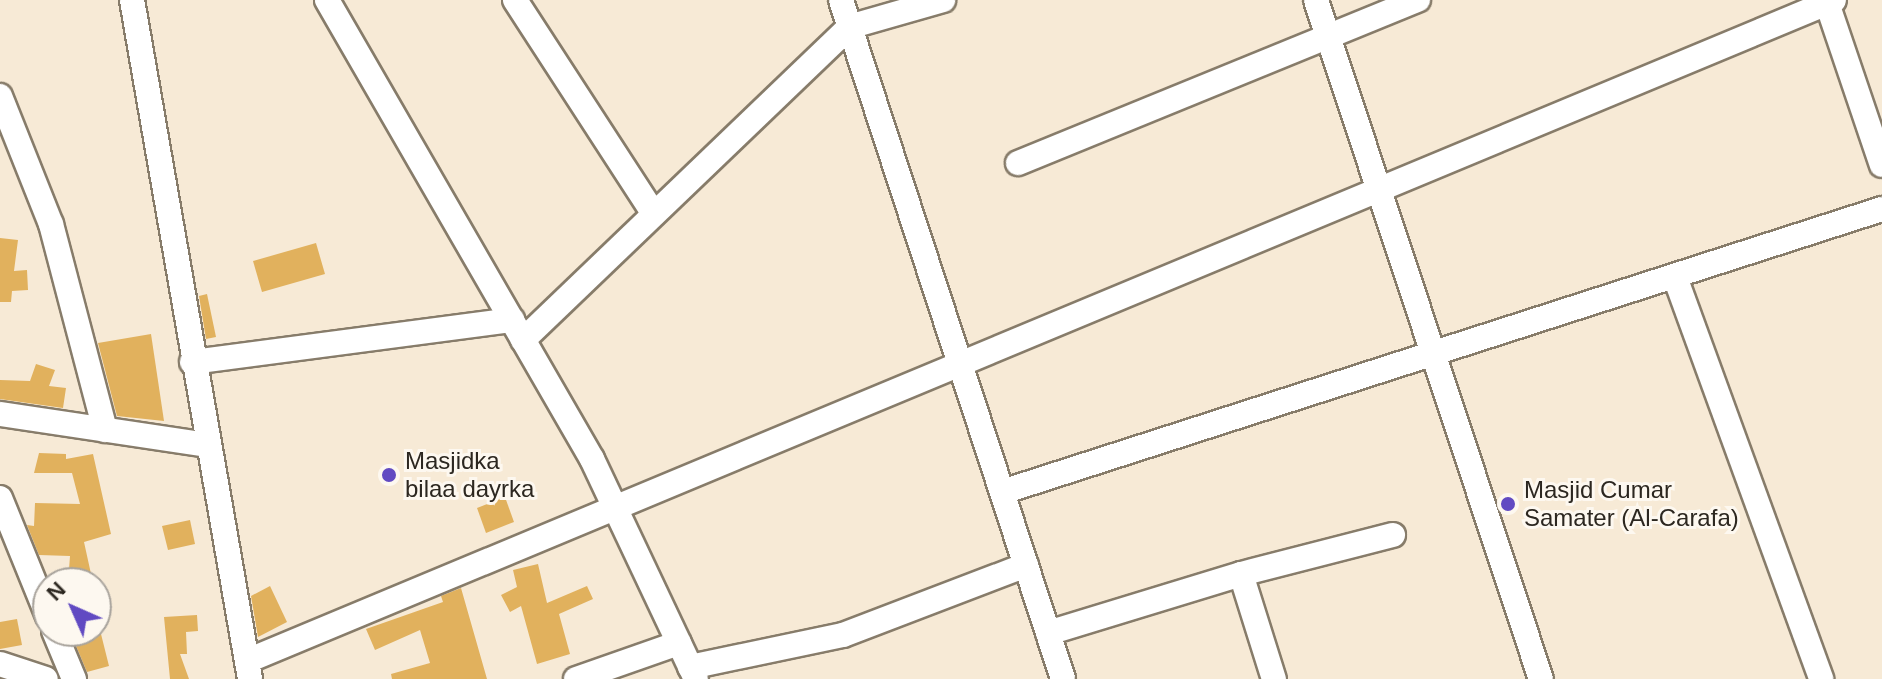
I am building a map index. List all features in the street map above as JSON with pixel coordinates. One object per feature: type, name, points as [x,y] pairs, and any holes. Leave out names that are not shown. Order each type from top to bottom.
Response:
[{"type":"street","points":[[132,0],[192,362],[249,670],[614,508],[960,367],[1829,1],[1882,165]]},
{"type":"street","points":[[327,0],[518,330],[614,508],[693,673],[843,635],[1026,565]]},
{"type":"street","points":[[515,0],[654,214]]},
{"type":"street","points":[[841,0],[1048,633],[1059,678]]},
{"type":"street","points":[[192,362],[518,330],[654,214],[849,27],[943,0]]},
{"type":"street","points":[[1316,0],[1541,679]]},
{"type":"street","points":[[1018,163],[1330,40],[1418,0]]},
{"type":"street","points":[[0,96],[51,224],[105,430]]},
{"type":"street","points":[[1002,492],[1882,209]]},
{"type":"street","points":[[1675,277],[1821,679]]},
{"type":"street","points":[[0,414],[207,445]]},
{"type":"street","points":[[0,498],[32,577]]},
{"type":"street","points":[[1048,633],[1241,574],[1393,535]]},
{"type":"street","points":[[1241,574],[1274,679]]},
{"type":"street","points":[[576,679],[679,643]]},
{"type":"street","points":[[61,647],[74,679]]},
{"type":"street","points":[[0,664],[46,679]]},
{"type":"building","points":[[0,238],[18,240],[14,271],[27,270],[28,290],[12,291],[11,302],[0,302]]},
{"type":"building","points":[[316,243],[325,274],[262,292],[253,261]]},
{"type":"building","points":[[207,294],[216,337],[206,339],[199,296]]},
{"type":"building","points":[[151,334],[164,421],[117,416],[98,343]]},
{"type":"building","points":[[36,364],[55,370],[49,386],[66,388],[63,408],[0,399],[0,380],[30,381]]},
{"type":"building","points":[[39,453],[66,454],[66,459],[93,454],[111,534],[84,542],[89,567],[69,567],[70,556],[39,555],[27,525],[34,526],[35,503],[80,504],[72,473],[34,473]]},
{"type":"building","points":[[505,497],[514,522],[486,533],[477,508]]},
{"type":"building","points":[[190,520],[195,544],[168,550],[162,526]]},
{"type":"building","points":[[538,564],[547,603],[587,586],[593,599],[559,614],[570,654],[537,664],[521,606],[510,612],[501,595],[517,587],[513,570]]},
{"type":"building","points":[[270,586],[287,622],[258,637],[251,596]]},
{"type":"building","points":[[461,588],[487,679],[392,679],[391,674],[430,663],[420,630],[375,650],[366,629],[443,602],[441,596]]},
{"type":"building","points":[[197,615],[198,631],[186,632],[187,654],[180,654],[189,679],[170,679],[164,617]]},
{"type":"building","points":[[17,619],[22,645],[0,649],[0,622]]},
{"type":"building","points":[[77,647],[104,647],[109,666],[87,672]]},
{"type":"place","name":"Masjidka bilaa dayrka","points":[[389,475]]},
{"type":"place","name":"Masjid Cumar Samater (Al-Carafa)","points":[[1508,504]]}]
